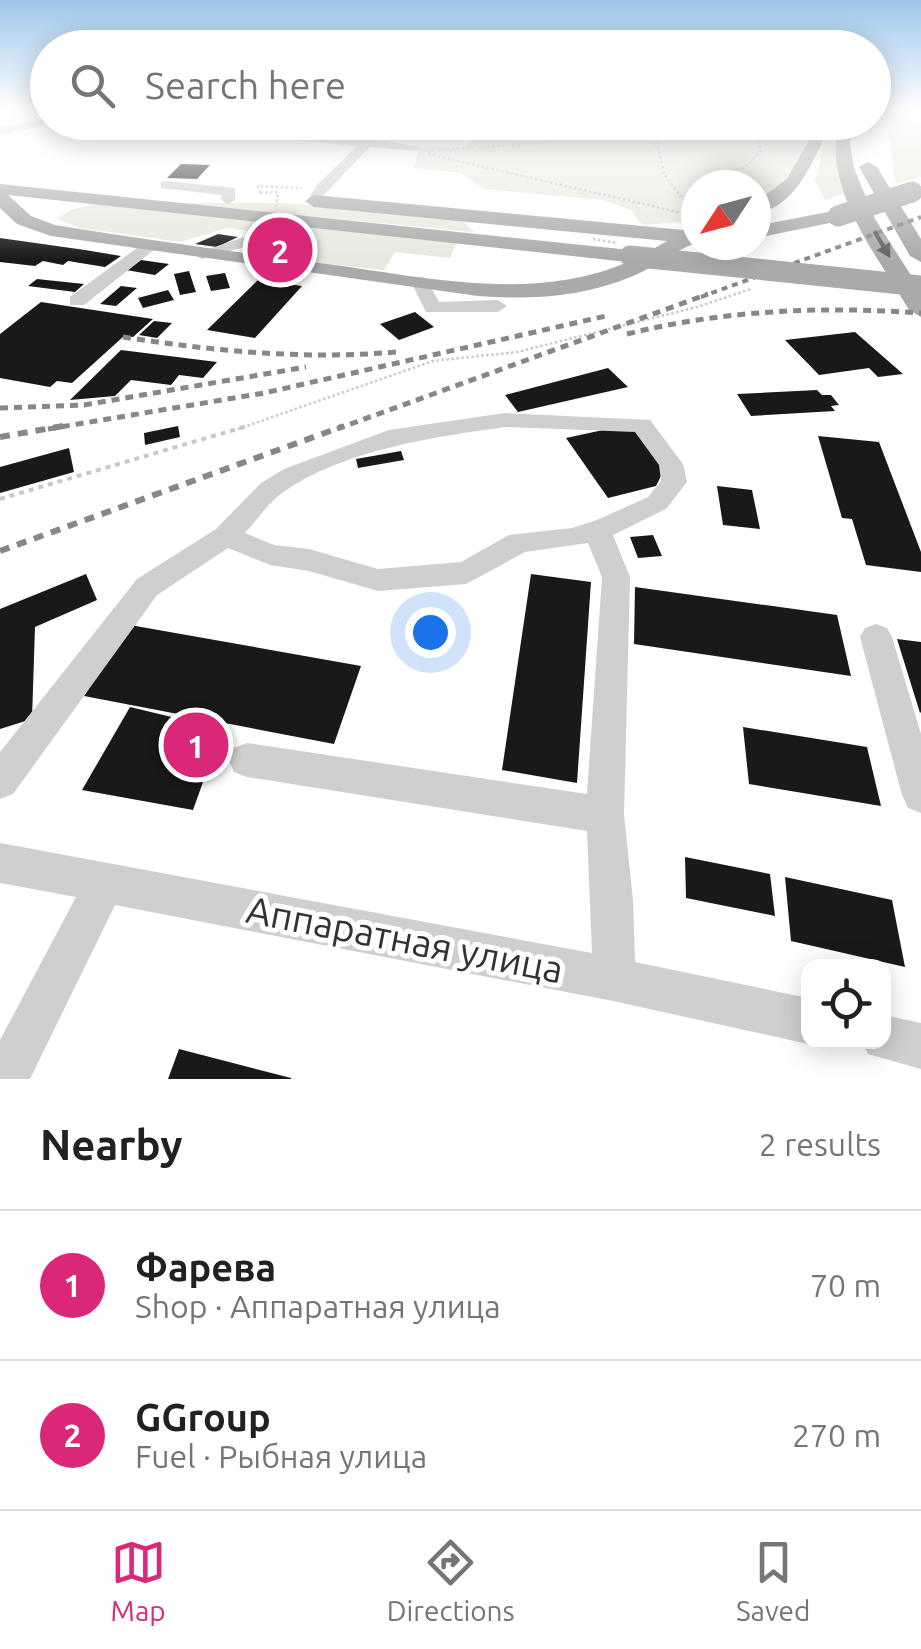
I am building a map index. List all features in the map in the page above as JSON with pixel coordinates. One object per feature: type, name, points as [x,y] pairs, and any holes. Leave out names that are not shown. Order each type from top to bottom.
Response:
[{"type":"main road","points":[[771,203],[792,188],[807,159]]},
{"type":"main road","points":[[842,159],[856,200],[921,310]]},
{"type":"main road","points":[[869,159],[872,180],[921,256]]},
{"type":"main road","points":[[0,189],[127,204]]},
{"type":"main road","points":[[771,229],[838,216],[916,190]]},
{"type":"main road","points":[[17,214],[24,202],[63,195],[228,200],[318,195],[681,226]]},
{"type":"main road","points":[[0,198],[30,223],[75,234],[295,267],[526,292],[574,287],[630,272],[681,236]]},
{"type":"main road","points":[[75,234],[54,224],[50,216],[82,202],[127,204],[921,286]]},
{"type":"street","points":[[318,195],[351,159]]},
{"type":"street","points":[[166,185],[230,192],[228,200]]},
{"type":"street","points":[[77,301],[150,246]]},
{"type":"street","points":[[420,282],[433,308],[498,306]]},
{"type":"street","points":[[0,781],[148,587],[226,536],[270,488],[294,475],[397,435],[504,420],[642,424],[671,464],[674,482],[657,503],[597,530],[572,538],[519,542],[466,573],[378,580],[310,560],[270,554],[226,536]]},
{"type":"street","points":[[597,530],[616,576],[606,816],[613,978]]},
{"type":"street","points":[[876,637],[921,794]]},
{"type":"street","points":[[247,760],[606,816]]},
{"type":"street","name":"Аппаратная улица","points":[[0,863],[613,978],[801,1020]]},
{"type":"street","points":[[6,1079],[105,883]]},
{"type":"street","points":[[891,1040],[921,1046]]},
{"type":"path","points":[[447,159],[681,223]]},
{"type":"path","points":[[660,159],[681,204]]},
{"type":"path","points":[[276,207],[278,192],[260,193],[258,186],[318,195]]},
{"type":"path","points":[[0,499],[272,419],[433,362],[518,352],[697,307],[753,288]]},
{"type":"shaded area","points":[[416,159],[798,159],[788,183],[771,192],[771,170],[681,170],[681,222],[642,225],[631,210],[603,200],[484,189],[461,173],[414,168]]},
{"type":"shaded area","points":[[820,159],[842,159],[849,192],[825,200],[815,181]]},
{"type":"shaded area","points":[[892,159],[921,159],[921,177],[896,184]]},
{"type":"shaded area","points":[[170,203],[283,203],[456,215],[474,232]]},
{"type":"shaded area","points":[[96,204],[457,241],[450,258],[395,252],[384,270],[303,261],[296,238],[227,228],[180,242],[81,228],[57,219],[70,210]]},
{"type":"building","points":[[181,164],[210,165],[197,179],[167,178]]},
{"type":"building","points":[[218,234],[238,237],[217,247],[195,244]]},
{"type":"building","points":[[0,238],[121,256],[105,267],[68,261],[63,265],[43,261],[35,266],[0,262]]},
{"type":"building","points":[[141,260],[169,264],[155,275],[126,270]]},
{"type":"building","points":[[189,271],[196,292],[180,295],[174,274]]},
{"type":"building","points":[[225,273],[230,288],[211,291],[206,276]]},
{"type":"building","points":[[37,279],[84,284],[75,292],[28,286]]},
{"type":"building","points":[[258,280],[302,286],[255,338],[207,330]]},
{"type":"building","points":[[121,286],[137,288],[116,306],[100,304]]},
{"type":"building","points":[[168,290],[174,300],[143,308],[138,298]]},
{"type":"building","points":[[41,302],[153,319],[133,337],[124,336],[72,383],[57,381],[50,387],[0,378],[0,334]]},
{"type":"building","points":[[415,312],[434,327],[399,340],[380,324]]},
{"type":"building","points":[[154,321],[172,323],[157,338],[139,335]]},
{"type":"building","points":[[855,332],[903,374],[878,377],[869,368],[819,375],[785,340]]},
{"type":"building","points":[[121,350],[217,362],[203,378],[179,375],[171,385],[131,380],[115,396],[70,400]]},
{"type":"building","points":[[608,368],[628,387],[518,412],[505,395]]},
{"type":"building","points":[[817,390],[822,395],[831,395],[839,405],[831,406],[835,411],[751,416],[737,394]]},
{"type":"building","points":[[631,424],[666,466],[656,486],[608,498],[566,438]]},
{"type":"building","points":[[178,426],[180,437],[145,445],[144,433]]},
{"type":"building","points":[[818,436],[879,442],[921,552],[921,572],[866,565],[852,519],[842,518]]},
{"type":"building","points":[[69,448],[74,472],[0,493],[0,467]]},
{"type":"building","points":[[401,451],[404,460],[358,468],[356,459]]},
{"type":"building","points":[[717,486],[752,490],[760,529],[723,525]]},
{"type":"building","points":[[653,535],[662,556],[638,558],[630,537]]},
{"type":"building","points":[[86,574],[97,600],[35,627],[32,719],[0,729],[0,609]]},
{"type":"building","points":[[531,574],[591,582],[577,783],[502,770]]},
{"type":"building","points":[[635,587],[837,615],[851,676],[634,644]]},
{"type":"building","points":[[130,625],[361,666],[334,744],[84,696]]},
{"type":"building","points":[[897,639],[921,642],[920,713]]},
{"type":"building","points":[[130,707],[222,729],[193,810],[82,790]]},
{"type":"building","points":[[743,727],[867,747],[881,806],[749,784]]},
{"type":"building","points":[[685,857],[770,874],[775,916],[686,898]]},
{"type":"building","points":[[785,877],[892,900],[905,967],[891,964],[891,959],[870,959],[791,941]]},
{"type":"building","points":[[179,1049],[291,1078],[291,1079],[168,1079]]},
{"type":"railway","points":[[701,297],[921,217]]},
{"type":"railway","points":[[337,429],[708,294]]},
{"type":"railway","points":[[627,334],[773,312],[921,313]]},
{"type":"railway","points":[[48,429],[264,393],[606,316]]},
{"type":"railway","points":[[123,337],[259,353],[396,352]]},
{"type":"railway","points":[[0,408],[84,405],[306,367]]},
{"type":"railway","points":[[0,437],[63,426]]},
{"type":"railway","points":[[0,551],[344,426]]},
{"type":"place","name":"GGroup","points":[[280,250]]},
{"type":"place","name":"Фарева","points":[[196,745]]}]
